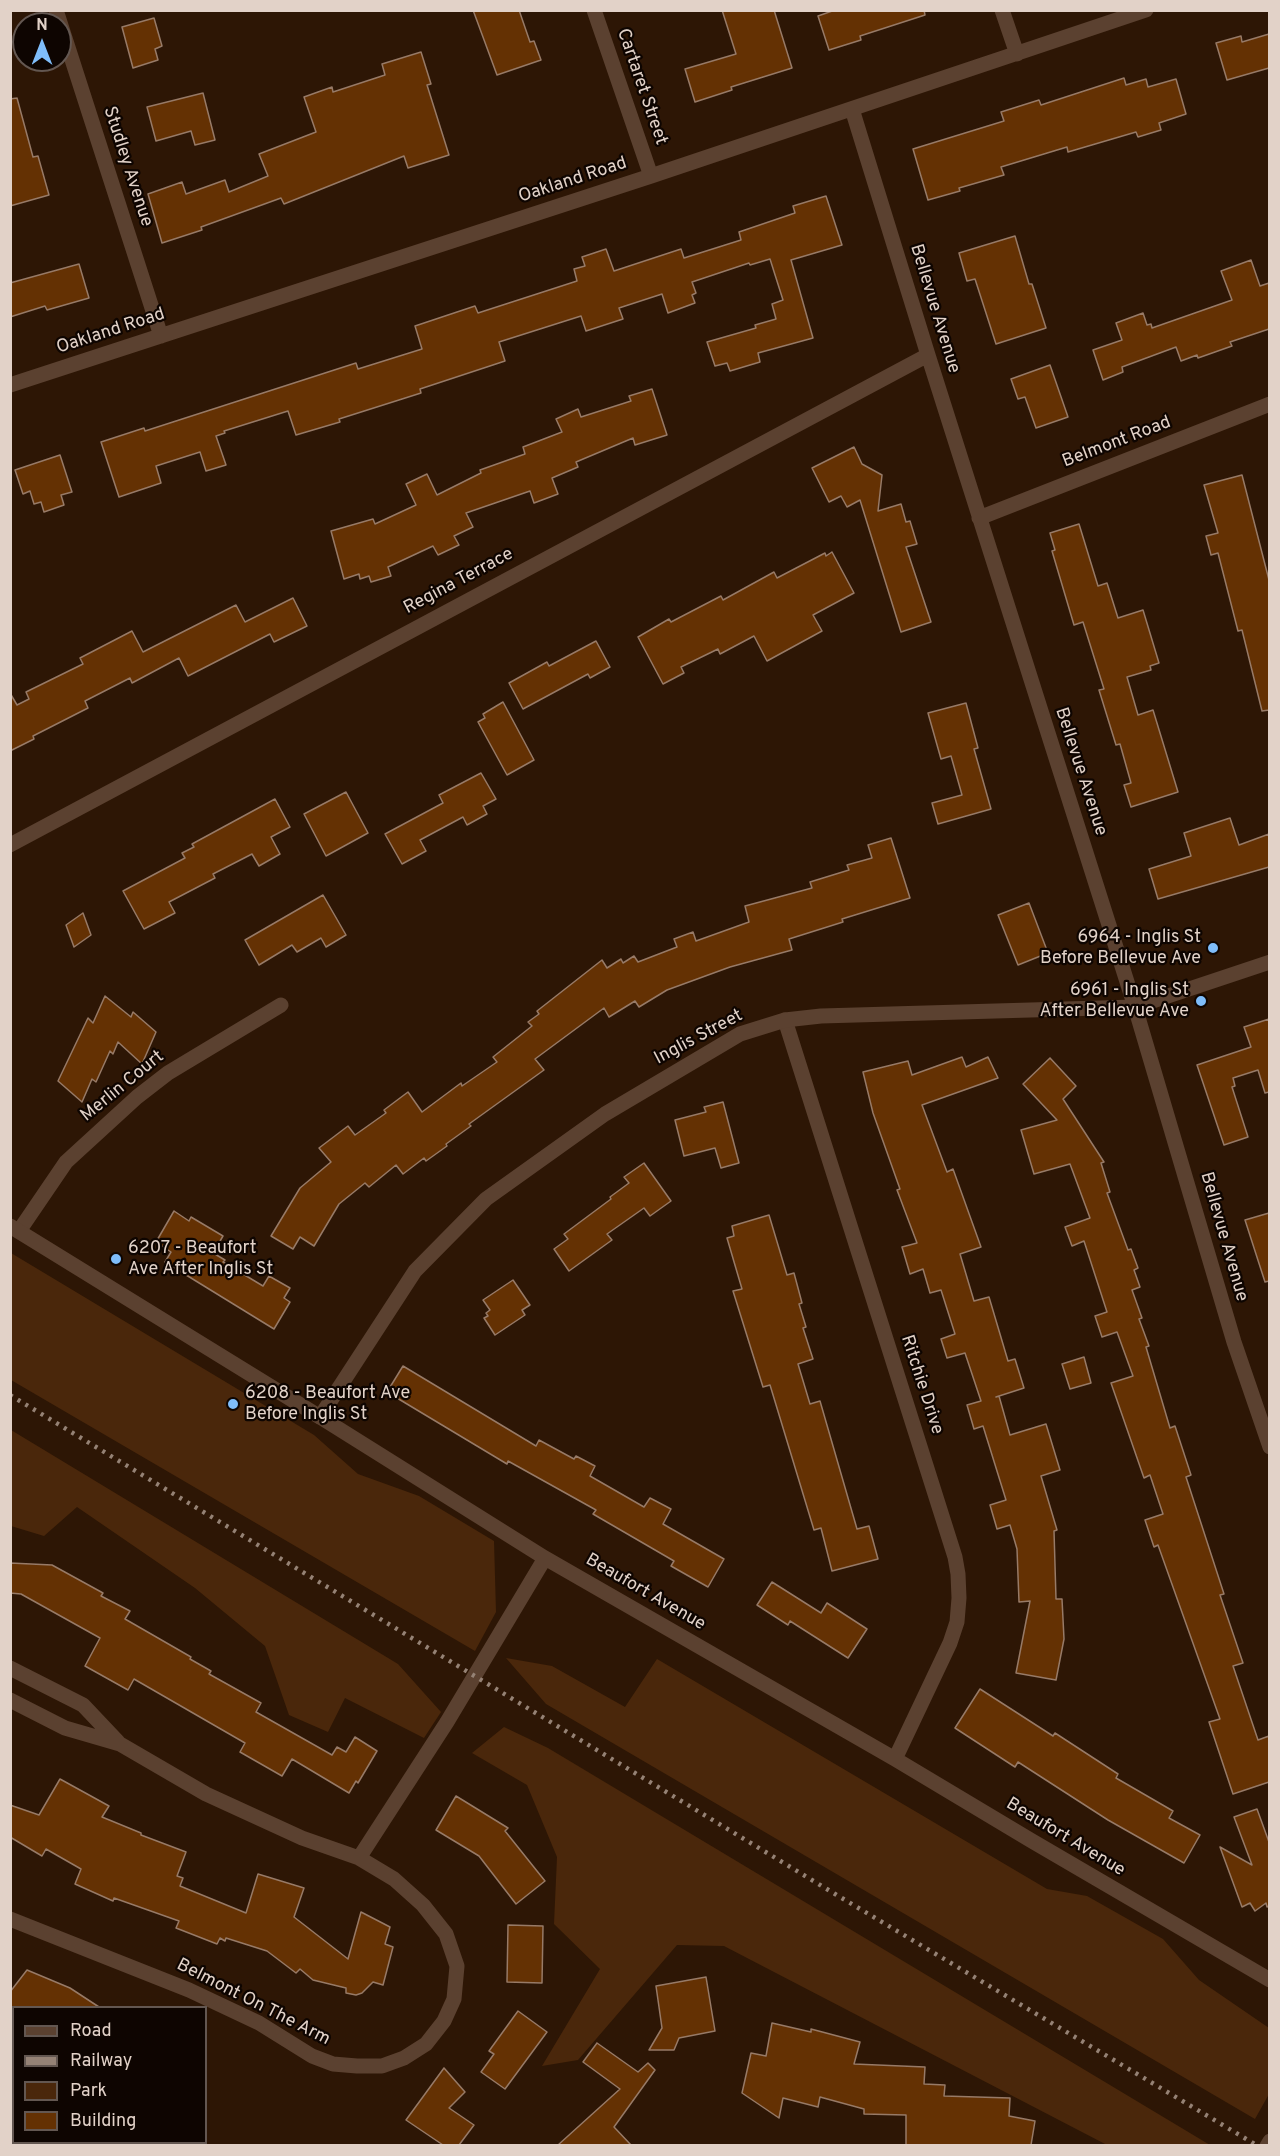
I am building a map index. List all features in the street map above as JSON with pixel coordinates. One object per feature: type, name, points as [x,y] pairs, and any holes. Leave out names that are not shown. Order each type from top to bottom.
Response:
[{"type":"street","name":"Studley Avenue","points":[[56,10],[161,336]]},
{"type":"street","name":"Cartaret Street","points":[[594,10],[651,176]]},
{"type":"street","points":[[1002,10],[1017,54]]},
{"type":"street","name":"Oakland Road","points":[[10,385],[651,176],[1146,10]]},
{"type":"street","name":"Bellevue Avenue","points":[[852,109],[927,355],[1135,1007],[1234,1342],[1269,1447]]},
{"type":"street","name":"Regina Terrace","points":[[10,845],[927,355]]},
{"type":"street","name":"Belmont Road","points":[[979,518],[1269,404]]},
{"type":"street","name":"Inglis Street","points":[[320,1417],[415,1271],[486,1199],[614,1108],[740,1034],[785,1020],[832,1015],[1135,1007],[1269,962]]},
{"type":"street","name":"Merlin Court","points":[[15,1228],[66,1162],[137,1097],[168,1073],[281,1005]]},
{"type":"street","name":"Ritchie Drive","points":[[785,1020],[955,1557],[958,1574],[957,1614],[950,1643],[895,1759]]},
{"type":"street","name":"Beaufort Avenue","points":[[15,1228],[545,1558],[895,1759],[1269,1980]]},
{"type":"street","points":[[359,1858],[447,1722],[545,1558]]},
{"type":"street","name":"Belmont On The Arm","points":[[10,1668],[83,1705],[120,1744]]},
{"type":"street","name":"Belmont On The Arm","points":[[10,1700],[65,1728],[120,1744],[206,1794],[302,1838],[359,1858],[394,1879],[423,1905],[446,1934],[457,1966],[454,1999],[444,2021],[426,2044],[404,2058],[382,2066],[333,2064],[312,2056],[258,2023],[189,1990],[10,1919]]},
{"type":"street","points":[[1267,2145],[1269,2141]]},
{"type":"green space","points":[[11,1253],[314,1435],[358,1474],[419,1496],[494,1541],[496,1612],[475,1651],[11,1380]]},
{"type":"green space","points":[[11,1430],[398,1664],[441,1712],[424,1738],[345,1698],[328,1732],[289,1715],[265,1646],[195,1588],[77,1507],[44,1536],[11,1526]]},
{"type":"green space","points":[[506,1658],[552,1666],[625,1707],[657,1659],[1047,1889],[1087,1896],[1163,1939],[1199,1980],[1269,2028],[1269,2094],[1255,2119],[546,1704]]},
{"type":"green space","points":[[504,1727],[548,1748],[1210,2145],[1107,2145],[724,1946],[677,1945],[578,2060],[542,2066],[600,1969],[554,1924],[557,1857],[527,1785],[472,1753]]},
{"type":"building","points":[[473,10],[519,10],[530,42],[534,41],[541,60],[497,75]]},
{"type":"building","points":[[722,10],[774,10],[792,68],[731,87],[732,90],[695,102],[685,69],[736,54]]},
{"type":"building","points":[[835,10],[924,10],[925,15],[860,36],[861,40],[829,50],[818,16]]},
{"type":"building","points":[[154,18],[162,46],[155,49],[158,60],[133,68],[122,27]]},
{"type":"building","points":[[1269,34],[1269,68],[1227,80],[1216,43],[1241,36],[1242,42]]},
{"type":"building","points":[[421,52],[431,84],[427,85],[449,155],[408,168],[404,156],[284,204],[281,198],[201,227],[202,230],[162,243],[148,194],[182,182],[186,194],[225,180],[229,192],[268,176],[259,154],[316,132],[304,97],[332,87],[333,92],[385,75],[382,64]]},
{"type":"building","points":[[1124,78],[1126,85],[1146,79],[1148,87],[1176,79],[1186,114],[1159,123],[1161,130],[1138,137],[1136,132],[1068,152],[1067,147],[1001,167],[1004,175],[928,200],[913,149],[1004,121],[1001,112],[1039,100],[1041,105]]},
{"type":"building","points":[[203,93],[215,140],[195,145],[191,131],[156,141],[147,107]]},
{"type":"building","points":[[17,98],[33,157],[38,156],[49,195],[10,206],[10,99]]},
{"type":"building","points":[[826,196],[842,245],[791,260],[813,338],[758,353],[760,362],[730,371],[727,363],[715,366],[707,342],[756,328],[755,325],[776,319],[772,304],[783,300],[770,259],[750,265],[749,263],[692,282],[696,293],[692,295],[695,303],[668,313],[662,294],[619,308],[623,319],[586,331],[581,316],[499,342],[505,361],[420,389],[421,393],[339,419],[340,422],[296,435],[288,411],[224,431],[225,433],[216,436],[226,465],[206,471],[200,452],[156,466],[161,483],[119,497],[101,442],[144,428],[145,431],[356,363],[358,369],[422,349],[415,326],[475,306],[478,313],[577,281],[574,269],[585,266],[582,257],[606,249],[614,271],[681,249],[684,258],[741,240],[739,232],[795,213],[793,206]]},
{"type":"building","points":[[1015,236],[1029,284],[1032,284],[1046,328],[996,344],[975,279],[967,281],[959,253]]},
{"type":"building","points":[[1251,260],[1260,286],[1269,283],[1269,329],[1230,342],[1232,346],[1198,358],[1197,355],[1181,361],[1176,347],[1122,367],[1123,372],[1103,380],[1093,350],[1122,340],[1116,323],[1143,313],[1147,325],[1151,324],[1152,328],[1232,300],[1221,271]]},
{"type":"building","points":[[79,264],[89,298],[47,310],[45,306],[10,317],[10,283]]},
{"type":"building","points":[[1050,365],[1068,417],[1036,428],[1025,397],[1018,399],[1011,379]]},
{"type":"building","points":[[652,389],[667,435],[635,445],[633,438],[576,462],[578,467],[552,478],[558,494],[534,503],[530,491],[466,513],[473,527],[454,536],[459,545],[438,555],[433,546],[388,567],[391,576],[371,582],[369,576],[360,579],[359,574],[344,579],[331,531],[373,519],[375,524],[416,505],[406,484],[427,474],[437,495],[481,473],[480,470],[525,454],[523,447],[562,432],[556,419],[578,409],[581,417],[631,401],[629,396]]},
{"type":"building","points":[[854,447],[862,464],[882,475],[878,511],[901,504],[906,522],[910,521],[917,544],[906,547],[931,622],[901,632],[860,500],[847,507],[841,496],[829,502],[812,468]]},
{"type":"building","points":[[60,455],[72,492],[61,495],[64,505],[44,512],[41,502],[34,504],[30,491],[23,494],[15,470]]},
{"type":"building","points":[[1242,475],[1269,580],[1269,710],[1262,711],[1242,630],[1238,631],[1218,553],[1211,555],[1206,536],[1218,533],[1204,485]]},
{"type":"building","points":[[1079,524],[1098,586],[1107,583],[1118,618],[1143,610],[1159,663],[1150,666],[1151,670],[1127,677],[1138,715],[1153,710],[1178,792],[1131,807],[1124,785],[1131,783],[1120,744],[1116,745],[1099,690],[1104,689],[1083,622],[1074,625],[1052,551],[1055,550],[1050,533]]},
{"type":"building","points":[[832,552],[854,593],[813,615],[822,631],[767,661],[754,636],[720,654],[718,649],[681,667],[684,673],[663,684],[638,637],[669,619],[671,622],[721,596],[723,600],[774,572],[777,578],[825,553],[826,556]]},
{"type":"building","points":[[293,598],[307,626],[274,642],[270,634],[188,676],[179,658],[132,683],[130,678],[85,701],[88,708],[33,736],[34,739],[10,751],[10,693],[17,705],[29,699],[26,692],[83,664],[80,658],[132,631],[143,652],[236,605],[245,622]]},
{"type":"building","points":[[596,641],[610,667],[590,678],[588,674],[523,709],[509,683],[547,662],[549,666]]},
{"type":"building","points":[[503,702],[534,760],[507,775],[478,722],[485,718],[483,714]]},
{"type":"building","points":[[966,703],[978,748],[974,749],[991,809],[938,824],[932,803],[962,795],[951,756],[941,759],[928,713]]},
{"type":"building","points":[[481,773],[496,799],[483,806],[487,814],[467,825],[463,817],[420,840],[426,851],[402,864],[385,834],[443,803],[439,795]]},
{"type":"building","points":[[346,792],[368,833],[326,856],[304,814]]},
{"type":"building","points":[[275,799],[290,827],[271,837],[280,854],[259,866],[252,854],[213,874],[215,878],[169,902],[175,913],[144,929],[123,891],[185,858],[182,853],[194,847],[192,844]]},
{"type":"building","points":[[1230,818],[1239,845],[1269,834],[1269,867],[1158,899],[1149,869],[1191,856],[1184,833]]},
{"type":"building","points":[[891,838],[910,898],[842,919],[843,922],[789,939],[792,950],[730,967],[667,990],[639,1007],[635,1001],[609,1017],[604,1008],[535,1059],[544,1070],[469,1124],[471,1126],[446,1144],[447,1146],[426,1161],[424,1158],[403,1174],[396,1165],[369,1187],[365,1183],[339,1204],[314,1246],[300,1237],[293,1249],[271,1236],[300,1188],[331,1162],[319,1148],[348,1126],[355,1135],[386,1113],[384,1110],[408,1092],[422,1112],[461,1083],[462,1086],[497,1062],[493,1057],[532,1026],[528,1022],[539,1014],[537,1011],[602,960],[607,968],[621,959],[623,963],[634,956],[638,962],[677,947],[674,939],[693,932],[696,941],[749,922],[745,906],[812,888],[810,882],[849,870],[847,865],[872,858],[868,845]]},
{"type":"building","points":[[323,895],[346,935],[326,947],[321,938],[297,952],[292,945],[259,965],[245,940]]},
{"type":"building","points":[[1029,903],[1048,953],[1018,965],[998,915]]},
{"type":"building","points":[[83,913],[91,935],[74,947],[66,925]]},
{"type":"building","points":[[105,996],[131,1017],[133,1012],[156,1032],[142,1064],[118,1042],[113,1054],[110,1051],[96,1082],[92,1079],[82,1102],[58,1081],[88,1018],[93,1023]]},
{"type":"building","points":[[1269,1019],[1269,1092],[1265,1093],[1258,1070],[1233,1078],[1235,1086],[1232,1087],[1248,1137],[1224,1145],[1197,1065],[1251,1047],[1244,1027]]},
{"type":"building","points":[[962,1057],[966,1067],[988,1057],[998,1078],[922,1105],[947,1172],[953,1169],[981,1247],[960,1254],[974,1301],[989,1297],[1008,1361],[1015,1359],[1024,1388],[999,1396],[1010,1435],[1046,1424],[1060,1470],[1041,1476],[1057,1530],[1054,1531],[1056,1599],[1062,1599],[1064,1639],[1056,1680],[1016,1673],[1030,1601],[1019,1602],[1017,1549],[1010,1525],[997,1529],[990,1505],[1006,1500],[983,1426],[974,1429],[967,1405],[981,1401],[965,1353],[947,1358],[941,1339],[955,1334],[941,1290],[930,1293],[923,1269],[910,1274],[902,1247],[917,1243],[897,1190],[900,1189],[873,1113],[863,1072],[908,1061],[912,1075]]},
{"type":"building","points":[[1050,1058],[1076,1086],[1063,1099],[1104,1162],[1101,1163],[1110,1192],[1107,1193],[1128,1250],[1131,1249],[1138,1268],[1134,1270],[1140,1287],[1132,1290],[1149,1346],[1146,1347],[1170,1428],[1175,1426],[1191,1475],[1186,1477],[1224,1594],[1220,1595],[1243,1663],[1233,1666],[1258,1740],[1269,1736],[1269,1782],[1233,1794],[1209,1722],[1220,1719],[1158,1545],[1154,1547],[1145,1520],[1163,1514],[1150,1475],[1144,1478],[1111,1383],[1133,1376],[1117,1332],[1102,1337],[1095,1316],[1107,1312],[1084,1241],[1072,1246],[1065,1227],[1090,1218],[1070,1164],[1034,1174],[1021,1130],[1057,1120],[1023,1084]]},
{"type":"building","points":[[723,1102],[739,1163],[721,1168],[715,1148],[684,1156],[675,1120],[706,1112],[704,1107]]},
{"type":"building","points":[[644,1163],[671,1201],[650,1216],[644,1208],[607,1234],[612,1240],[569,1271],[554,1249],[568,1239],[564,1234],[611,1199],[610,1197],[629,1183],[624,1177]]},
{"type":"building","points":[[174,1211],[189,1221],[191,1217],[223,1236],[213,1253],[225,1260],[223,1262],[263,1286],[269,1276],[290,1288],[284,1298],[290,1302],[274,1329],[165,1262],[171,1252],[156,1242]]},
{"type":"building","points":[[1269,1213],[1269,1281],[1265,1282],[1245,1220]]},
{"type":"building","points":[[769,1215],[787,1275],[794,1273],[802,1303],[799,1304],[806,1327],[803,1328],[813,1359],[798,1364],[810,1404],[820,1401],[857,1529],[869,1526],[878,1559],[832,1571],[821,1528],[814,1530],[770,1385],[763,1387],[733,1291],[742,1289],[727,1238],[734,1236],[732,1226]]},
{"type":"building","points":[[513,1280],[530,1305],[522,1310],[525,1315],[495,1335],[484,1318],[488,1316],[486,1313],[490,1310],[483,1300]]},
{"type":"building","points":[[1084,1357],[1091,1383],[1070,1389],[1062,1364]]},
{"type":"building","points":[[403,1366],[536,1446],[539,1440],[574,1459],[576,1456],[595,1466],[590,1476],[644,1507],[650,1498],[671,1509],[663,1524],[724,1559],[708,1587],[671,1566],[674,1561],[593,1514],[596,1510],[508,1461],[507,1464],[387,1392]]},
{"type":"building","points":[[10,1563],[52,1565],[103,1593],[101,1596],[130,1611],[125,1619],[191,1657],[190,1659],[211,1671],[209,1674],[261,1703],[256,1712],[332,1755],[337,1747],[346,1752],[355,1737],[377,1751],[358,1783],[356,1781],[349,1793],[292,1759],[282,1776],[240,1752],[245,1743],[134,1679],[128,1690],[85,1666],[100,1638],[21,1594],[10,1593]]},
{"type":"building","points":[[772,1582],[821,1613],[827,1603],[867,1629],[848,1658],[790,1621],[788,1625],[757,1605]]},
{"type":"building","points":[[980,1689],[1053,1736],[1055,1733],[1118,1774],[1116,1778],[1173,1811],[1169,1818],[1200,1835],[1184,1863],[1108,1820],[1018,1762],[1015,1767],[955,1728]]},
{"type":"building","points":[[60,1779],[109,1806],[102,1817],[186,1852],[177,1876],[183,1878],[180,1886],[246,1913],[258,1874],[304,1888],[294,1917],[348,1959],[361,1912],[390,1927],[385,1944],[393,1947],[383,1985],[373,1982],[362,1993],[356,1995],[346,1993],[346,1988],[313,1980],[300,1969],[296,1973],[267,1951],[226,1938],[225,1941],[220,1938],[217,1944],[176,1928],[179,1921],[114,1898],[113,1901],[75,1884],[81,1869],[46,1849],[42,1856],[10,1837],[10,1805],[39,1815]]},
{"type":"building","points":[[456,1796],[508,1828],[505,1831],[545,1881],[516,1904],[479,1856],[436,1830]]},
{"type":"building","points":[[1257,1809],[1269,1842],[1269,1906],[1267,1907],[1266,1903],[1255,1911],[1250,1903],[1242,1907],[1220,1847],[1252,1865],[1234,1817]]},
{"type":"building","points":[[508,1925],[543,1926],[542,1983],[507,1982]]},
{"type":"building","points":[[27,1970],[70,1988],[97,2006],[10,2007],[10,1992]]},
{"type":"building","points":[[706,1977],[715,2031],[679,2038],[674,2050],[649,2050],[662,2028],[656,1986]]},
{"type":"building","points":[[518,2011],[547,2032],[505,2089],[481,2072],[494,2054],[489,2051]]},
{"type":"building","points":[[772,2023],[811,2032],[811,2029],[860,2042],[854,2064],[925,2067],[924,2084],[945,2085],[944,2096],[1010,2098],[1009,2116],[1035,2121],[1031,2145],[906,2145],[906,2115],[864,2114],[864,2109],[820,2097],[818,2107],[783,2098],[779,2118],[742,2093],[751,2053],[766,2056]]},
{"type":"building","points":[[597,2043],[638,2072],[648,2063],[655,2070],[614,2127],[631,2145],[558,2145],[620,2089],[583,2062]]},
{"type":"building","points":[[444,2068],[465,2092],[449,2108],[474,2125],[459,2145],[443,2145],[406,2120]]},
{"type":"railway","points":[[10,1395],[835,1894],[1258,2146]]},
{"type":"place","name":"6964 - Inglis St Before Bellevue Ave","points":[[1213,948]]},
{"type":"place","name":"6961 - Inglis St After Bellevue Ave","points":[[1201,1001]]},
{"type":"place","name":"6207 - Beaufort Ave After Inglis St","points":[[116,1259]]},
{"type":"place","name":"6208 - Beaufort Ave Before Inglis St","points":[[233,1404]]}]
